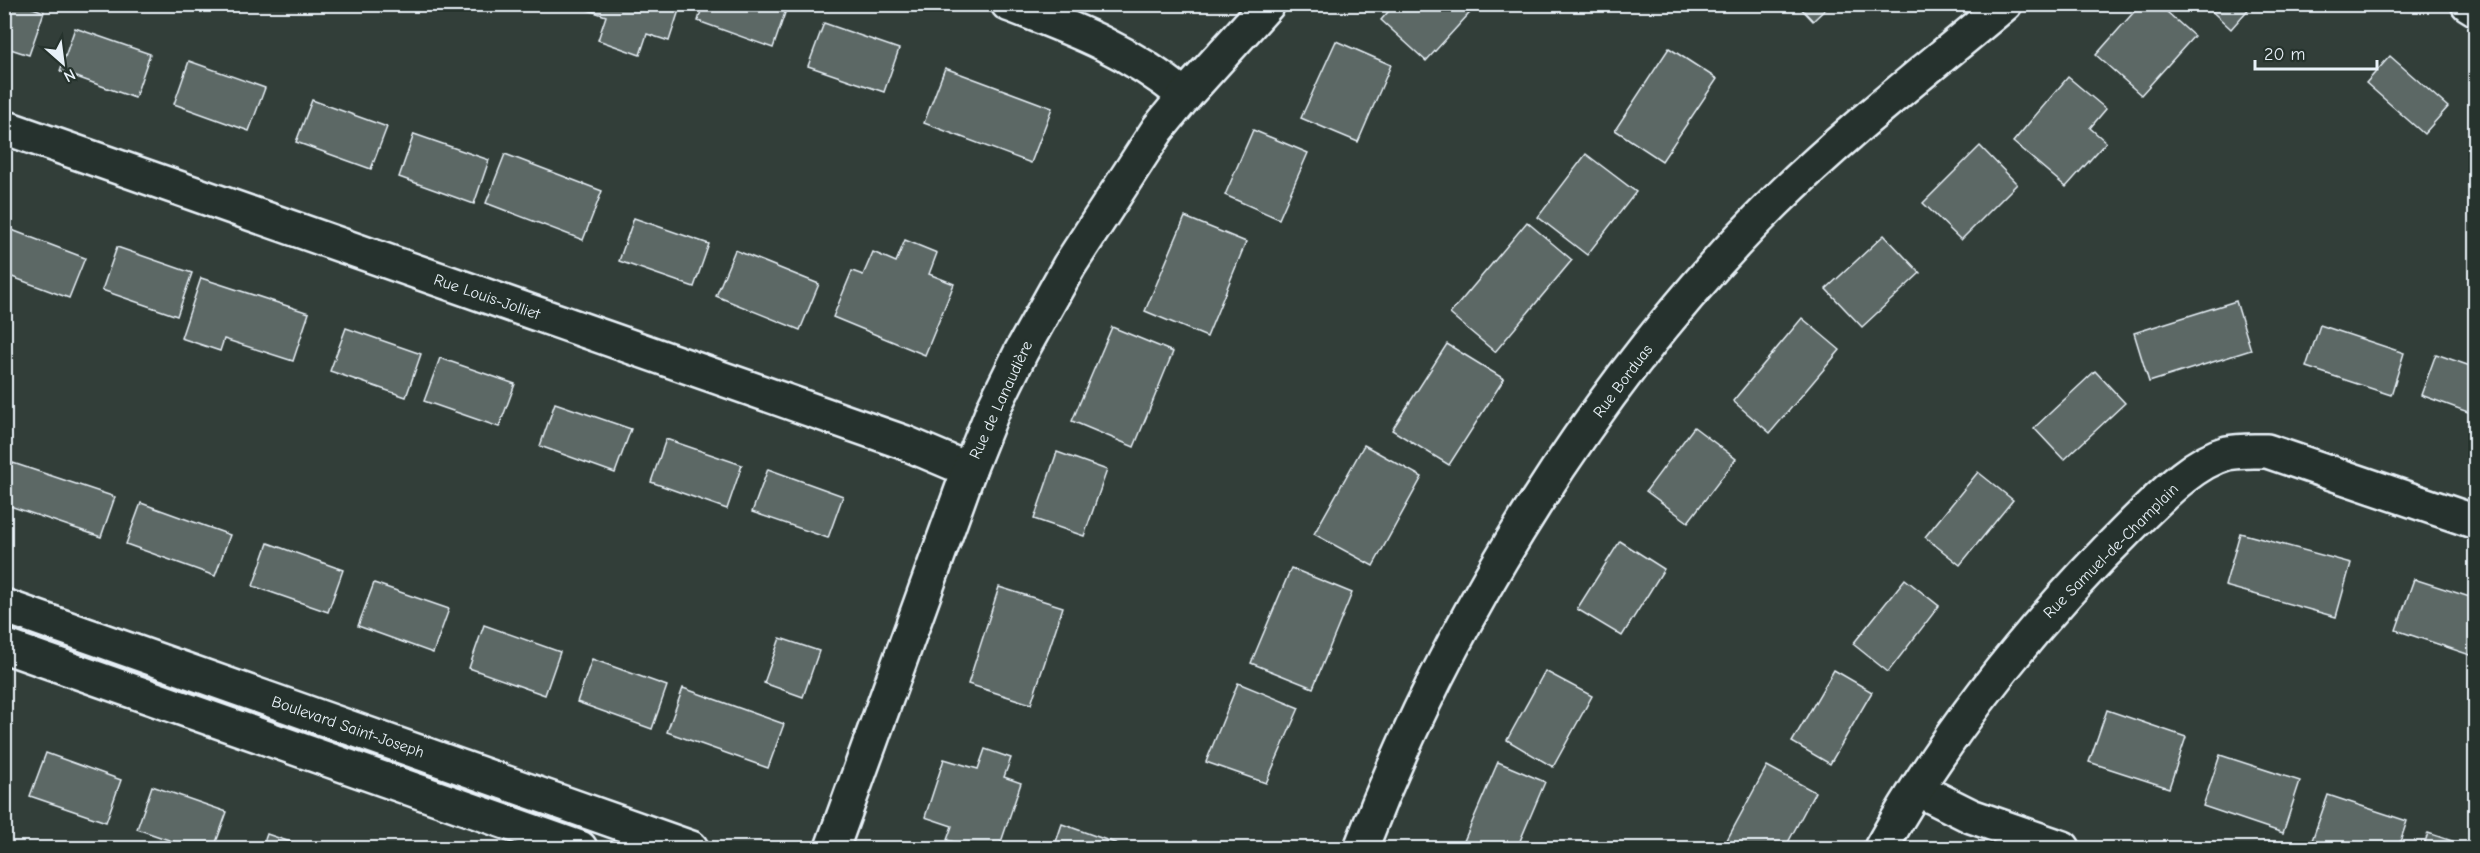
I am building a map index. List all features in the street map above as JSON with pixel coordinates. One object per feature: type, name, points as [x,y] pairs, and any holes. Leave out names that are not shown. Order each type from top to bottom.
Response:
[{"type":"street","points":[[1008,4],[1090,35],[1159,75],[1185,96]]},
{"type":"street","name":"Rue de Lanaudière","points":[[832,849],[969,470],[995,405],[1064,274],[1133,166],[1185,96],[1268,4]]},
{"type":"street","name":"Rue Borduas","points":[[1361,849],[1416,720],[1485,586],[1541,496],[1644,353],[1706,276],[1775,202],[1833,148],[2005,4]]},
{"type":"street","points":[[2468,4],[2475,9]]},
{"type":"street","name":"Rue Louis-Jolliet","points":[[4,127],[903,442],[969,470]]},
{"type":"street","name":"Rue Samuel-de-Champlain","points":[[1881,849],[1917,789],[1994,677],[2069,589],[2149,509],[2187,476],[2225,454],[2246,450],[2287,456],[2475,522]]},
{"type":"street","name":"Boulevard Saint-Joseph","points":[[4,606],[692,849]]},
{"type":"street","points":[[4,646],[580,849]]},
{"type":"street","points":[[1917,789],[1971,816],[2063,849]]},
{"type":"building","points":[[4,4],[22,4],[44,12],[29,55],[4,47]]},
{"type":"building","points":[[590,4],[681,4],[669,41],[647,34],[640,55],[598,40],[606,16],[588,10]]},
{"type":"building","points":[[703,4],[788,4],[773,48],[698,21]]},
{"type":"building","points":[[1395,4],[1478,4],[1426,61],[1381,20]]},
{"type":"building","points":[[1797,4],[1831,4],[1813,21]]},
{"type":"building","points":[[2141,4],[2158,4],[2194,36],[2141,95],[2096,55]]},
{"type":"building","points":[[2204,4],[2253,4],[2231,29]]},
{"type":"building","points":[[824,23],[899,49],[884,92],[808,66]]},
{"type":"building","points":[[75,28],[150,54],[135,98],[60,71]]},
{"type":"building","points":[[1336,41],[1391,65],[1358,142],[1301,118]]},
{"type":"building","points":[[1669,48],[1717,79],[1662,161],[1615,130]]},
{"type":"building","points":[[2390,56],[2448,107],[2424,134],[2366,83]]},
{"type":"building","points":[[189,61],[265,88],[249,131],[174,104]]},
{"type":"building","points":[[945,68],[1052,108],[1031,163],[924,123]]},
{"type":"building","points":[[2068,77],[2106,109],[2090,128],[2106,142],[2066,187],[2013,142]]},
{"type":"building","points":[[312,100],[387,127],[371,169],[296,142]]},
{"type":"building","points":[[1253,130],[1308,153],[1279,219],[1225,195]]},
{"type":"building","points":[[414,134],[489,160],[474,204],[399,177]]},
{"type":"building","points":[[1980,146],[2017,184],[1961,240],[1923,203]]},
{"type":"building","points":[[505,154],[602,191],[583,240],[486,203]]},
{"type":"building","points":[[1586,154],[1636,192],[1587,255],[1538,217]]},
{"type":"building","points":[[1185,217],[1246,242],[1207,337],[1145,311]]},
{"type":"building","points":[[634,218],[709,244],[694,287],[619,261]]},
{"type":"building","points":[[1527,222],[1572,260],[1495,352],[1450,314]]},
{"type":"building","points":[[4,227],[85,258],[69,298],[4,274]]},
{"type":"building","points":[[1884,235],[1920,273],[1862,327],[1826,289]]},
{"type":"building","points":[[905,240],[937,253],[929,274],[954,284],[925,355],[833,317],[852,271],[863,275],[873,252],[896,262]]},
{"type":"building","points":[[117,247],[192,273],[177,316],[102,290]]},
{"type":"building","points":[[735,250],[819,284],[800,330],[716,296]]},
{"type":"building","points":[[201,278],[309,313],[293,361],[224,339],[220,351],[181,338]]},
{"type":"building","points":[[2236,301],[2251,350],[2149,382],[2134,333]]},
{"type":"building","points":[[1802,318],[1840,350],[1770,433],[1733,401]]},
{"type":"building","points":[[2320,325],[2404,353],[2391,395],[2306,367]]},
{"type":"building","points":[[1112,327],[1173,352],[1134,447],[1072,421]]},
{"type":"building","points":[[346,328],[421,354],[406,397],[330,371]]},
{"type":"building","points":[[1447,344],[1504,379],[1449,465],[1392,430]]},
{"type":"building","points":[[2436,354],[2476,368],[2476,415],[2421,395]]},
{"type":"building","points":[[440,358],[515,384],[499,427],[424,401]]},
{"type":"building","points":[[2095,371],[2125,403],[2064,460],[2034,428]]},
{"type":"building","points":[[555,403],[631,429],[615,473],[540,446]]},
{"type":"building","points":[[1694,427],[1736,459],[1688,522],[1646,491]]},
{"type":"building","points":[[666,439],[742,465],[727,509],[651,482]]},
{"type":"building","points":[[1364,445],[1422,477],[1373,566],[1314,534]]},
{"type":"building","points":[[1057,452],[1107,470],[1084,536],[1034,519]]},
{"type":"building","points":[[10,462],[115,497],[101,537],[4,504],[4,478]]},
{"type":"building","points":[[768,469],[843,496],[828,538],[752,512]]},
{"type":"building","points":[[1978,472],[2013,500],[1960,565],[1925,537]]},
{"type":"building","points":[[141,503],[230,535],[215,576],[126,544]]},
{"type":"building","points":[[2240,533],[2351,563],[2336,617],[2225,586]]},
{"type":"building","points":[[1620,541],[1664,569],[1622,636],[1577,609]]},
{"type":"building","points":[[268,543],[343,570],[328,612],[253,586]]},
{"type":"building","points":[[1291,568],[1352,593],[1313,688],[1251,663]]},
{"type":"building","points":[[1905,579],[1939,606],[1888,672],[1853,644]]},
{"type":"building","points":[[2414,579],[2476,599],[2476,657],[2396,630]]},
{"type":"building","points":[[374,583],[449,609],[433,653],[358,626]]},
{"type":"building","points":[[999,587],[1063,607],[1031,704],[968,684]]},
{"type":"building","points":[[484,625],[560,652],[545,695],[469,668]]},
{"type":"building","points":[[780,638],[819,651],[803,697],[764,683]]},
{"type":"building","points":[[592,659],[667,686],[652,729],[577,702]]},
{"type":"building","points":[[1834,670],[1872,692],[1830,764],[1792,742]]},
{"type":"building","points":[[1545,671],[1592,696],[1553,767],[1507,740]]},
{"type":"building","points":[[1238,683],[1299,708],[1266,783],[1206,762]]},
{"type":"building","points":[[683,688],[784,724],[768,768],[667,732]]},
{"type":"building","points":[[2107,710],[2186,737],[2169,788],[2089,762]]},
{"type":"building","points":[[985,749],[1011,758],[1004,777],[1021,783],[999,848],[975,848],[947,840],[952,826],[925,817],[944,759],[978,769]]},
{"type":"building","points":[[46,753],[121,780],[106,822],[30,796]]},
{"type":"building","points":[[2220,755],[2300,781],[2283,833],[2203,806]]},
{"type":"building","points":[[1498,762],[1545,782],[1517,848],[1461,848]]},
{"type":"building","points":[[1767,766],[1815,792],[1785,848],[1743,848],[1727,840]]},
{"type":"building","points":[[152,786],[227,812],[214,848],[192,848],[137,829]]},
{"type":"building","points":[[2328,795],[2407,821],[2398,848],[2317,848],[2310,846]]},
{"type":"building","points":[[1062,824],[1129,848],[1054,848]]},
{"type":"building","points":[[2428,833],[2473,848],[2423,848]]},
{"type":"building","points":[[267,834],[299,845],[309,848],[262,848]]}]
